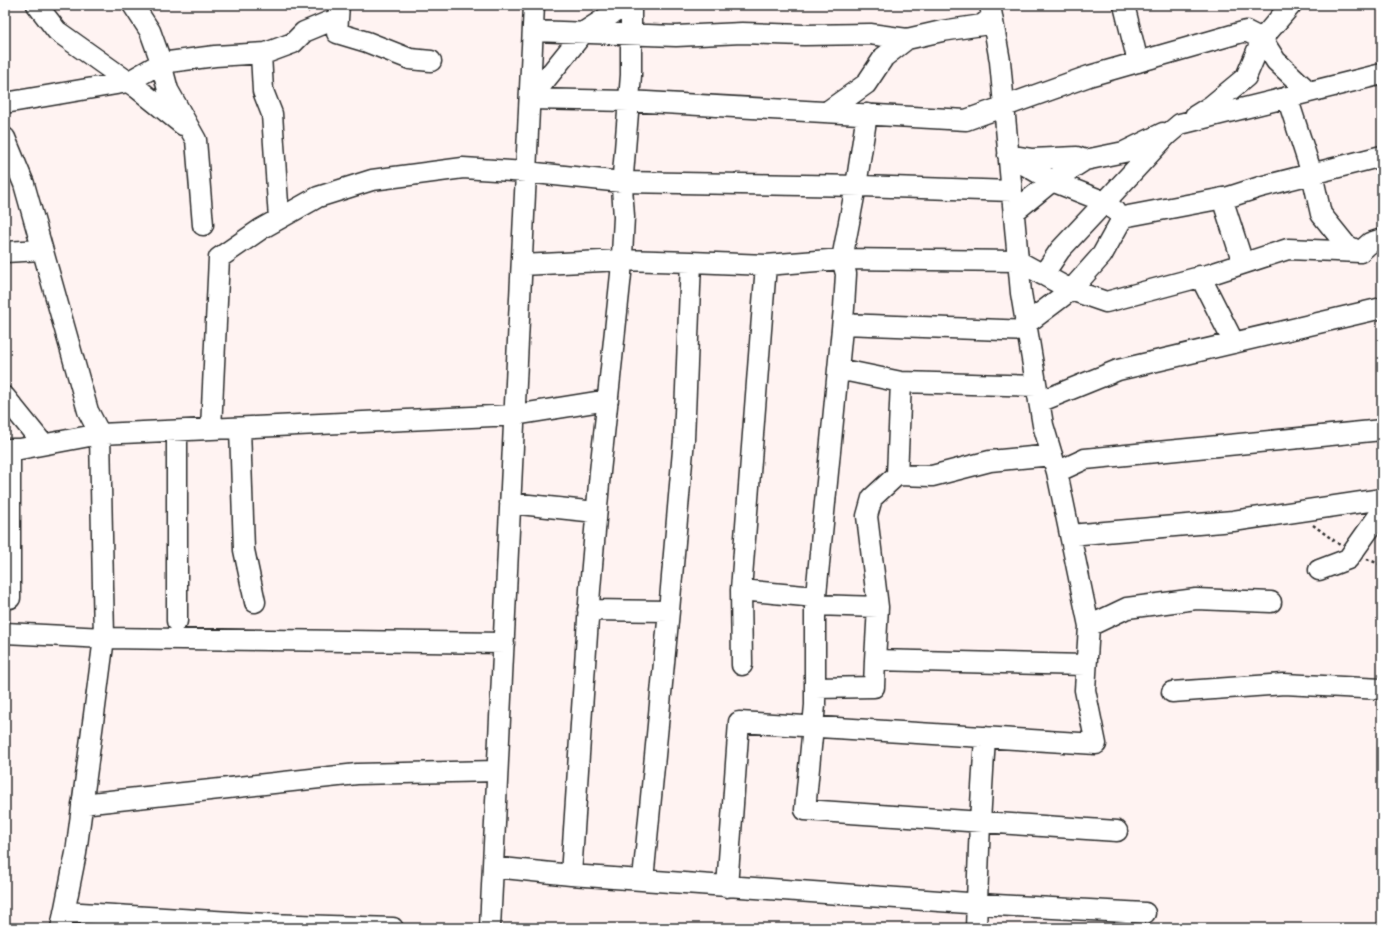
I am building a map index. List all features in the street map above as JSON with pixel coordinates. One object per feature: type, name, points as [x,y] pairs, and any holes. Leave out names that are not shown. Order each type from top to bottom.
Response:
[{"type":"street","points":[[37,5],[58,31],[180,122],[196,140]]},
{"type":"street","points":[[133,5],[150,31],[168,90],[196,140],[203,225]]},
{"type":"street","points":[[339,5],[337,33],[367,42],[410,59],[431,61]]},
{"type":"street","points":[[490,928],[534,5]]},
{"type":"street","points":[[530,99],[584,32],[626,5]]},
{"type":"street","points":[[571,875],[588,610],[596,512],[622,260],[624,217],[622,182],[631,75],[631,5]]},
{"type":"street","points":[[1124,5],[1138,62]]},
{"type":"street","points":[[1014,212],[1052,181],[1085,160],[1124,152],[1180,124],[1211,106],[1246,77],[1262,39],[1273,5]]},
{"type":"street","points":[[1262,39],[1291,5]]},
{"type":"street","points":[[533,31],[676,36],[742,33],[804,35],[870,34],[908,39],[942,31],[982,25],[991,11]]},
{"type":"street","points":[[727,887],[739,722],[1096,744],[1085,690],[1089,626],[1055,464],[1043,425],[1021,293],[1000,61],[991,11]]},
{"type":"street","points":[[5,103],[128,82],[161,63],[215,56],[266,53],[293,43],[304,32],[328,22]]},
{"type":"street","points":[[530,99],[629,101],[966,120],[1004,105],[1088,76],[1246,31],[1262,39],[1276,61],[1310,92]]},
{"type":"street","points":[[828,112],[866,84],[884,57],[908,39]]},
{"type":"street","points":[[261,54],[263,91],[272,114],[279,219]]},
{"type":"street","points":[[1043,275],[1060,250],[1167,135],[1180,124],[1382,74]]},
{"type":"street","points":[[1287,98],[1312,174],[1321,214],[1346,245],[1360,252]]},
{"type":"street","points":[[867,114],[856,186],[842,258],[846,274],[843,324],[815,601],[815,688],[805,810],[1118,831]]},
{"type":"street","points":[[5,138],[24,184],[88,411],[100,434],[104,638],[76,852],[63,920],[393,928]]},
{"type":"street","points":[[1008,155],[1032,159],[1077,157],[1085,160]]},
{"type":"street","points":[[1008,155],[1052,181],[1105,202],[1123,217]]},
{"type":"street","points":[[1123,217],[1222,198],[1382,156]]},
{"type":"street","points":[[211,429],[219,258],[261,229],[318,197],[372,180],[463,168],[526,172],[622,182],[856,186],[1012,191]]},
{"type":"street","points":[[1222,198],[1243,263]]},
{"type":"street","points":[[843,324],[1027,328],[1071,290],[1102,255],[1123,217]]},
{"type":"street","points":[[522,265],[622,260],[766,265],[842,258],[1018,262],[1071,290],[1106,302],[1200,276],[1288,249],[1360,252],[1370,243],[1382,239]]},
{"type":"street","points":[[5,252],[42,250]]},
{"type":"street","points":[[643,880],[670,611],[684,439],[691,262]]},
{"type":"street","points":[[742,665],[741,590],[766,265]]},
{"type":"street","points":[[1200,276],[1234,343]]},
{"type":"street","points":[[838,369],[901,382],[1038,394],[1118,370],[1382,308]]},
{"type":"street","points":[[815,688],[874,687],[878,607],[867,516],[872,498],[896,475],[901,382]]},
{"type":"street","points":[[5,397],[43,444]]},
{"type":"street","points":[[10,598],[7,449],[100,434],[515,415],[608,400]]},
{"type":"street","points":[[240,428],[244,550],[255,602]]},
{"type":"street","points":[[896,475],[932,476],[990,461],[1055,464],[1085,459],[1382,430]]},
{"type":"street","points":[[177,431],[177,621]]},
{"type":"street","points":[[1070,535],[1233,521],[1382,500]]},
{"type":"street","points":[[510,503],[596,512]]},
{"type":"street","points":[[1319,570],[1348,559],[1382,511]]},
{"type":"street","points":[[741,590],[815,601],[878,607]]},
{"type":"street","points":[[1089,626],[1127,608],[1196,599],[1271,602]]},
{"type":"street","points":[[588,610],[670,611]]},
{"type":"street","points":[[5,633],[104,638],[504,643]]},
{"type":"street","points":[[875,660],[1086,665]]},
{"type":"street","points":[[1172,692],[1284,684],[1382,689]]},
{"type":"street","points":[[976,928],[985,737]]},
{"type":"street","points":[[82,804],[358,774],[497,771]]},
{"type":"street","points":[[493,867],[571,875],[727,887],[977,904],[1145,913]]},
{"type":"path","points":[[1295,512],[1352,553],[1382,565]]}]
